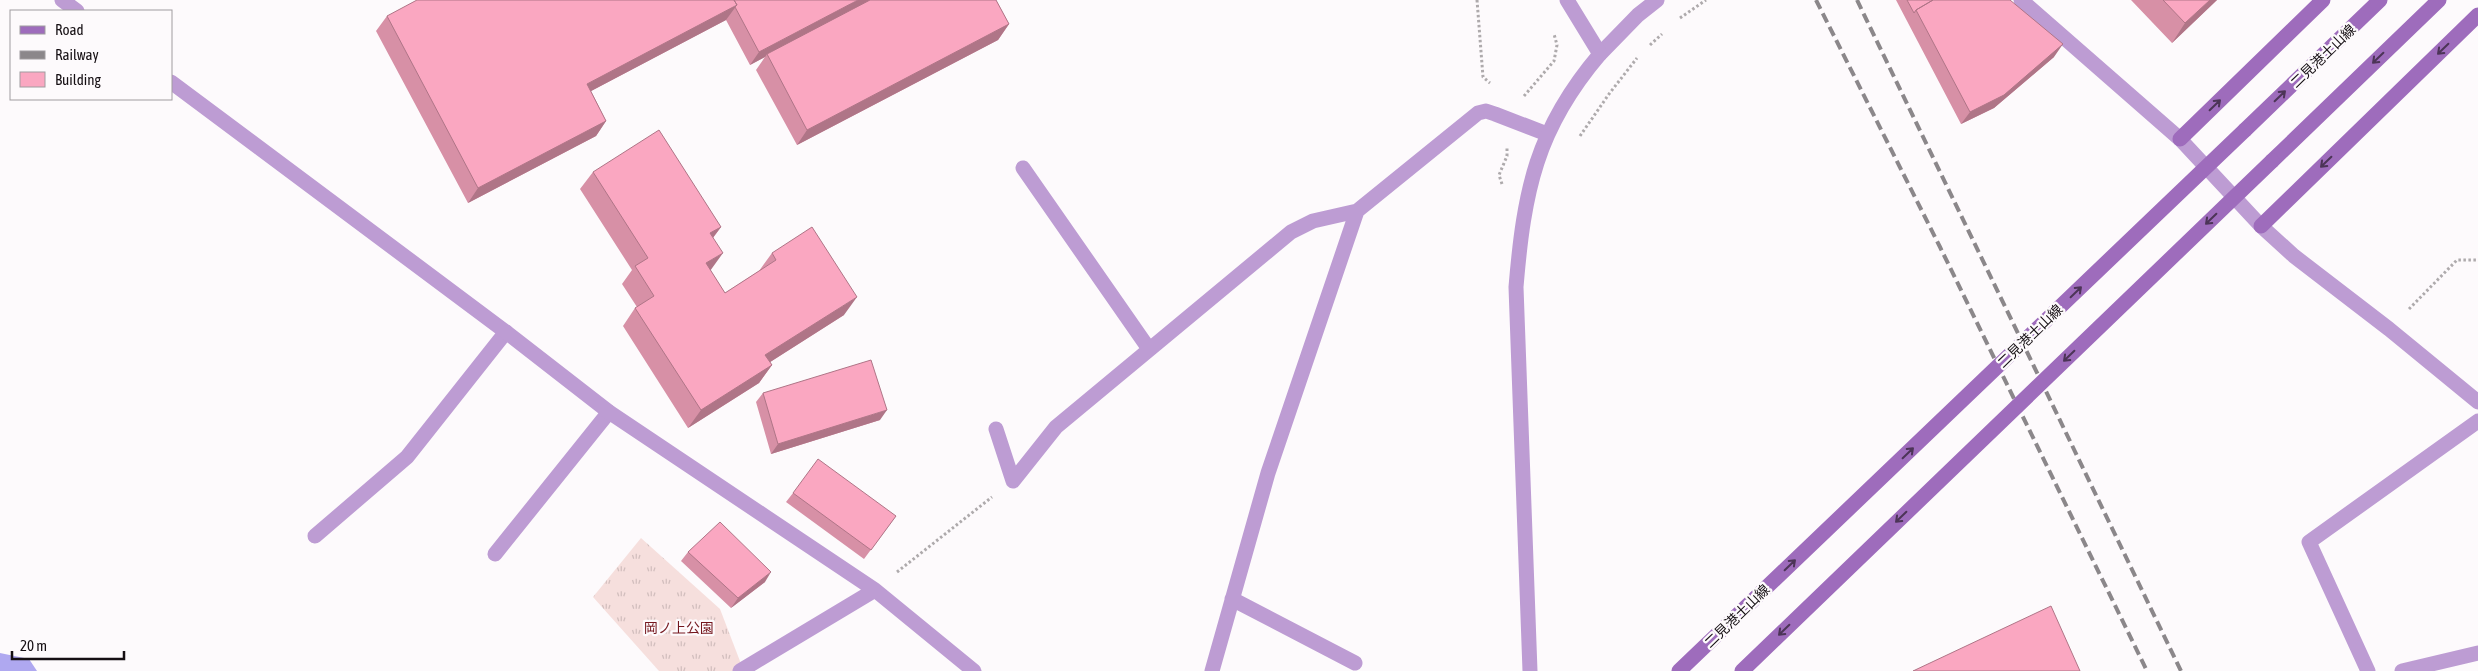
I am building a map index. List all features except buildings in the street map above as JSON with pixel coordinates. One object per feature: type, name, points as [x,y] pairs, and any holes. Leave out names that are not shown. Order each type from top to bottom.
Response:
[{"type":"main road","points":[[2180,140],[2323,0]]},
{"type":"main road","name":"二見港土山線","points":[[1679,671],[2380,0]]},
{"type":"main road","points":[[1742,671],[2439,0]]},
{"type":"main road","points":[[2261,226],[2478,15]]},
{"type":"street","points":[[62,0],[76,10]]},
{"type":"street","points":[[1567,0],[1600,54]]},
{"type":"street","points":[[1530,671],[1516,287],[1520,241],[1528,188],[1536,159],[1547,134],[1588,68],[1638,14],[1656,0]]},
{"type":"street","points":[[2021,0],[2180,140],[2261,226],[2294,256],[2389,329],[2478,402]]},
{"type":"street","points":[[172,83],[506,332],[609,412],[875,590],[974,671]]},
{"type":"street","points":[[1013,481],[1056,427],[1291,232],[1313,221],[1357,211],[1478,113],[1486,111],[1547,134]]},
{"type":"street","points":[[1023,168],[1149,349]]},
{"type":"street","points":[[1212,671],[1268,473],[1357,211]]},
{"type":"street","points":[[315,536],[407,457],[506,332]]},
{"type":"street","points":[[496,554],[609,412]]},
{"type":"street","points":[[2368,671],[2309,542],[2478,421]]},
{"type":"street","points":[[996,429],[1013,481]]},
{"type":"street","points":[[740,671],[875,590]]},
{"type":"street","points":[[1232,599],[1355,663]]},
{"type":"street","points":[[2402,671],[2478,652]]},
{"type":"path","points":[[1477,0],[1483,77],[1497,89]]},
{"type":"path","points":[[1675,22],[1706,0]]},
{"type":"path","points":[[1646,49],[1669,28]]},
{"type":"path","points":[[1521,97],[1527,94],[1554,61],[1556,44],[1554,33]]},
{"type":"path","points":[[1576,145],[1609,94],[1641,54]]},
{"type":"path","points":[[2389,329],[2457,260],[2478,260]]},
{"type":"path","points":[[875,590],[1013,481]]},
{"type":"green space","name":"岡ノ上公園","points":[[641,538],[720,609],[743,669],[740,671],[659,671],[593,597]]},
{"type":"shaded area","points":[[0,653],[29,659],[37,671],[0,671]]},
{"type":"railway","points":[[1816,0],[1940,247],[2147,671]]},
{"type":"railway","points":[[1857,0],[2181,671]]}]
